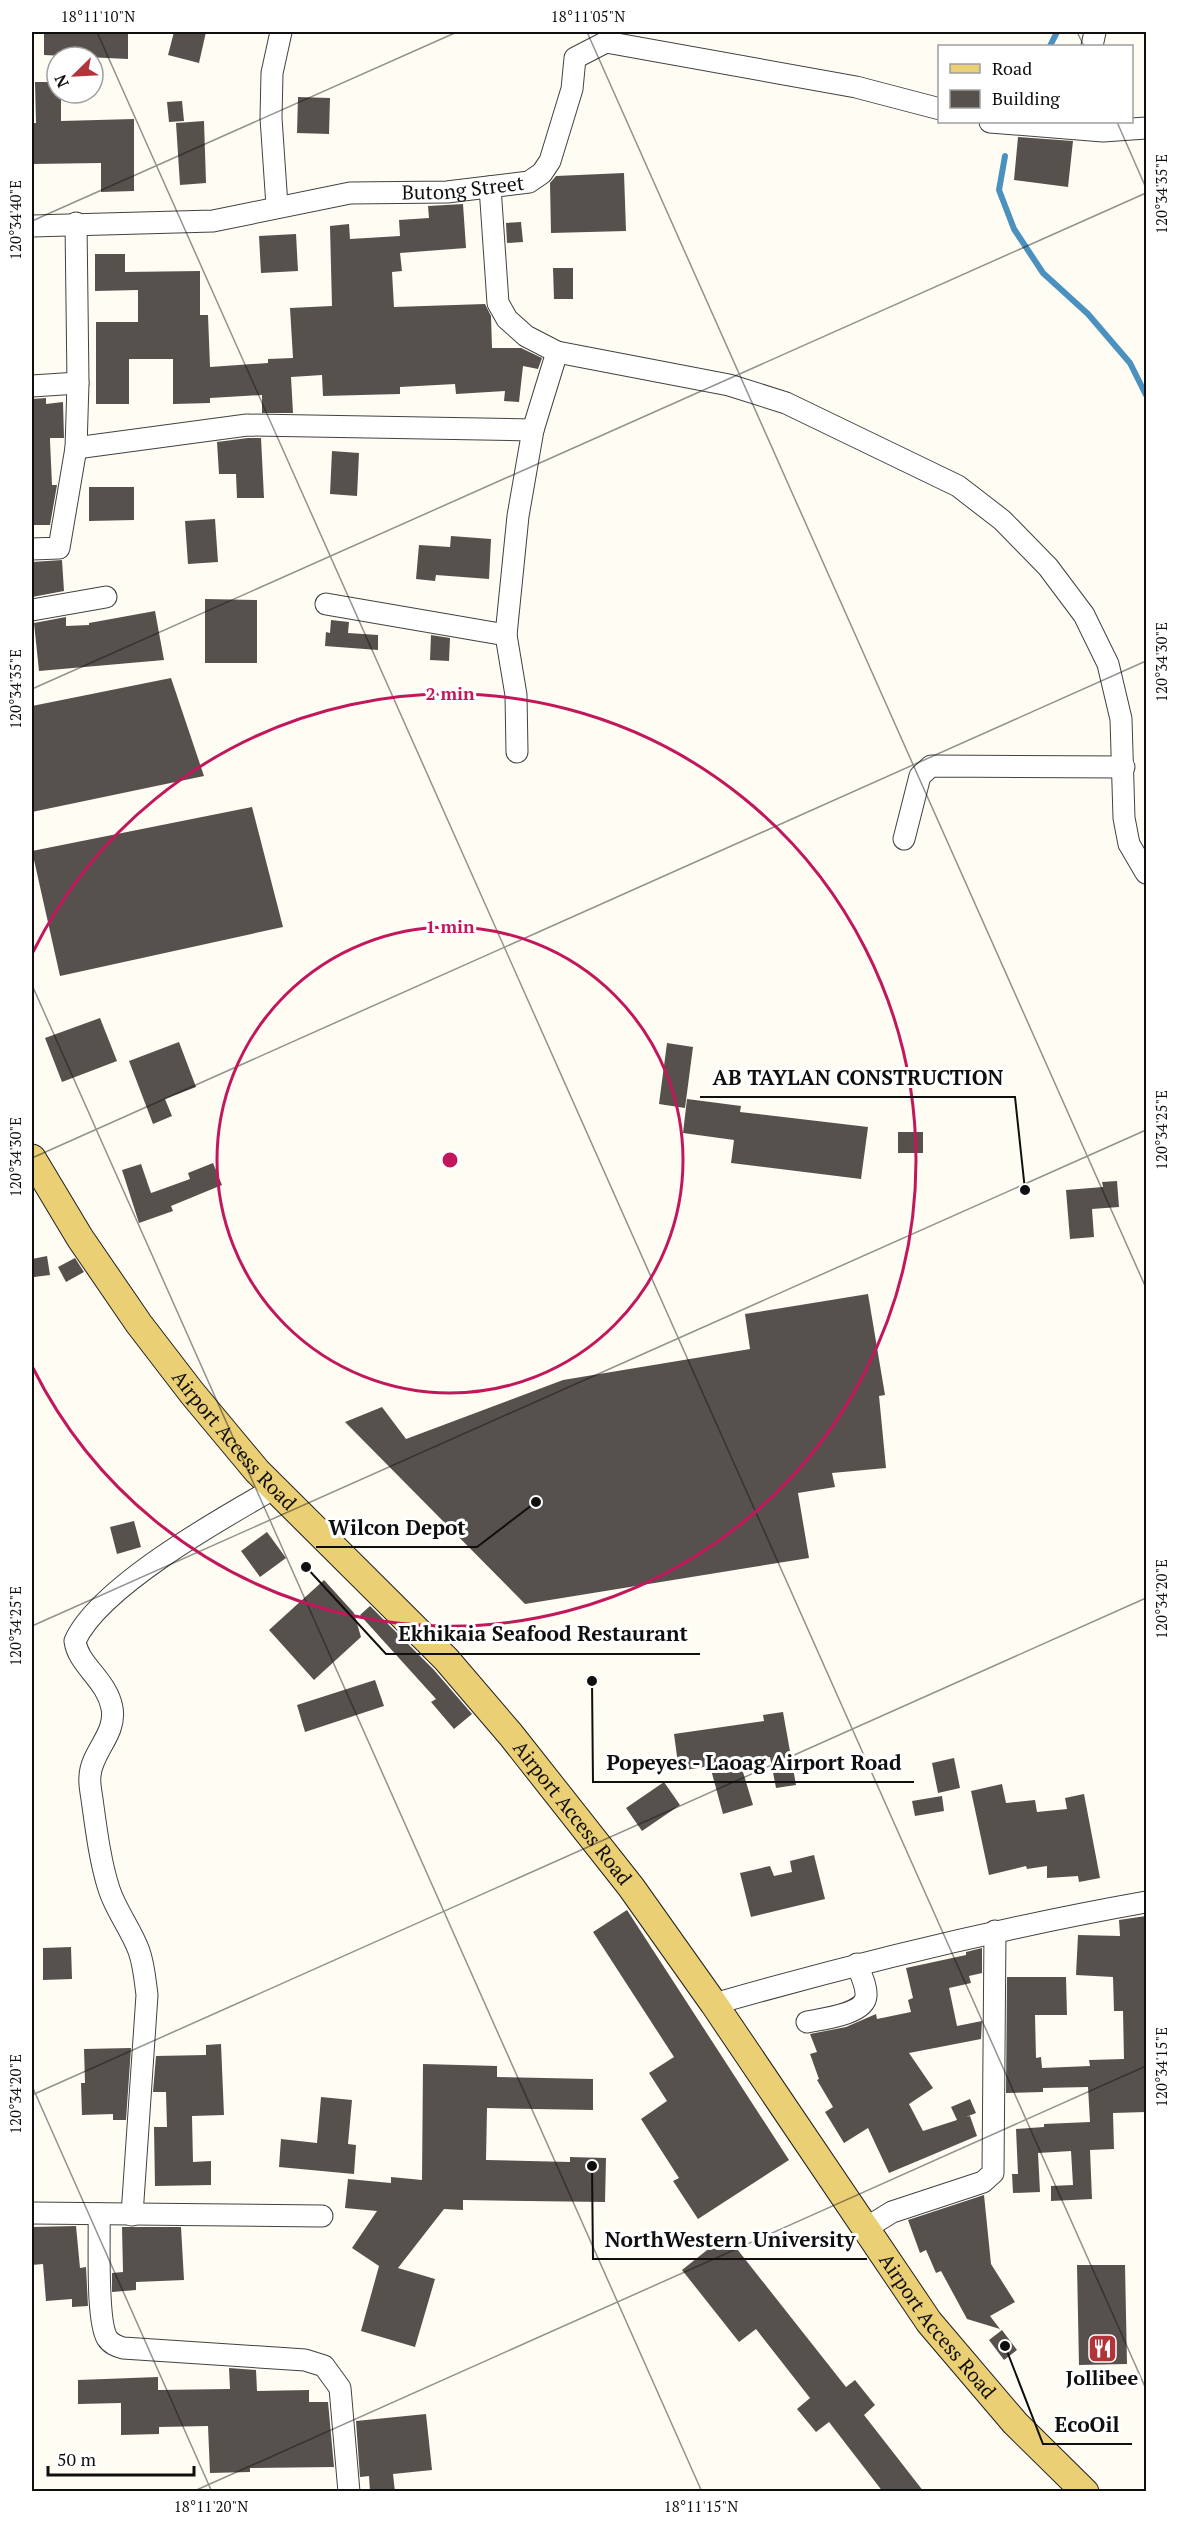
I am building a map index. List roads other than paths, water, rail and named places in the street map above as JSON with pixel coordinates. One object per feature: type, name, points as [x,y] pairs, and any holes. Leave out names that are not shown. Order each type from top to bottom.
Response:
[{"type":"main road","name":"Airport Access Road","points":[[32,1158],[80,1238],[139,1324],[237,1448],[446,1659],[504,1726],[630,1887],[714,2004],[929,2322],[1015,2423],[1085,2492]]},
{"type":"street","points":[[277,206],[271,107],[272,73],[281,32]]},
{"type":"street","name":"Butong Street","points":[[32,226],[213,221],[277,206],[351,193],[447,192],[529,182],[542,173],[550,161],[572,89],[575,58],[606,42],[856,87],[938,109]]},
{"type":"street","points":[[1018,123],[1146,128]]},
{"type":"street","points":[[490,187],[498,303],[507,319],[526,336],[557,352],[729,385],[786,403],[958,486],[1002,520],[1048,567],[1084,615],[1108,664],[1122,719],[1124,818],[1130,844],[1146,873]]},
{"type":"street","points":[[32,549],[59,548],[76,448],[78,383],[76,223]]},
{"type":"street","points":[[517,752],[516,695],[506,635],[518,516],[533,430],[557,352]]},
{"type":"street","points":[[32,386],[78,383]]},
{"type":"street","points":[[76,448],[247,425],[533,430]]},
{"type":"street","points":[[32,610],[106,597]]},
{"type":"street","points":[[326,604],[506,635]]},
{"type":"street","points":[[904,839],[920,776],[932,766],[1124,767]]},
{"type":"street","points":[[132,2215],[147,1995],[144,1968],[138,1948],[122,1921],[109,1889],[92,1798],[90,1775],[94,1760],[112,1724],[112,1709],[97,1675],[80,1656],[75,1641],[91,1617],[109,1598],[194,1537],[275,1488]]},
{"type":"street","points":[[714,2004],[857,1964],[995,1931],[1146,1902]]},
{"type":"street","points":[[866,2228],[892,2212],[983,2182],[993,2173],[995,1931]]},
{"type":"street","points":[[807,2022],[851,2012],[863,2004],[866,1997],[865,1987],[857,1964]]},
{"type":"street","points":[[32,2213],[322,2216]]},
{"type":"street","points":[[99,2214],[101,2317],[108,2338],[113,2345],[123,2348],[305,2360],[324,2366],[340,2388],[349,2492]]},
{"type":"waterway","points":[[1050,45],[1057,32]]},
{"type":"waterway","points":[[1005,156],[999,190],[1014,229],[1043,273],[1088,314],[1130,363],[1146,395]]},
{"type":"place","name":"AB TAYLAN CONSTRUCTION","points":[[1025,1190]]},
{"type":"place","name":"Wilcon Depot","points":[[536,1502]]},
{"type":"place","name":"Ekhikaia Seafood Restaurant","points":[[306,1567]]},
{"type":"place","name":"Popeyes - Laoag Airport Road","points":[[592,1681]]},
{"type":"place","name":"NorthWestern University","points":[[592,2166]]},
{"type":"place","name":"EcoOil","points":[[1005,2346]]},
{"type":"place","name":"Jollibee","points":[[1102,2348]]}]
